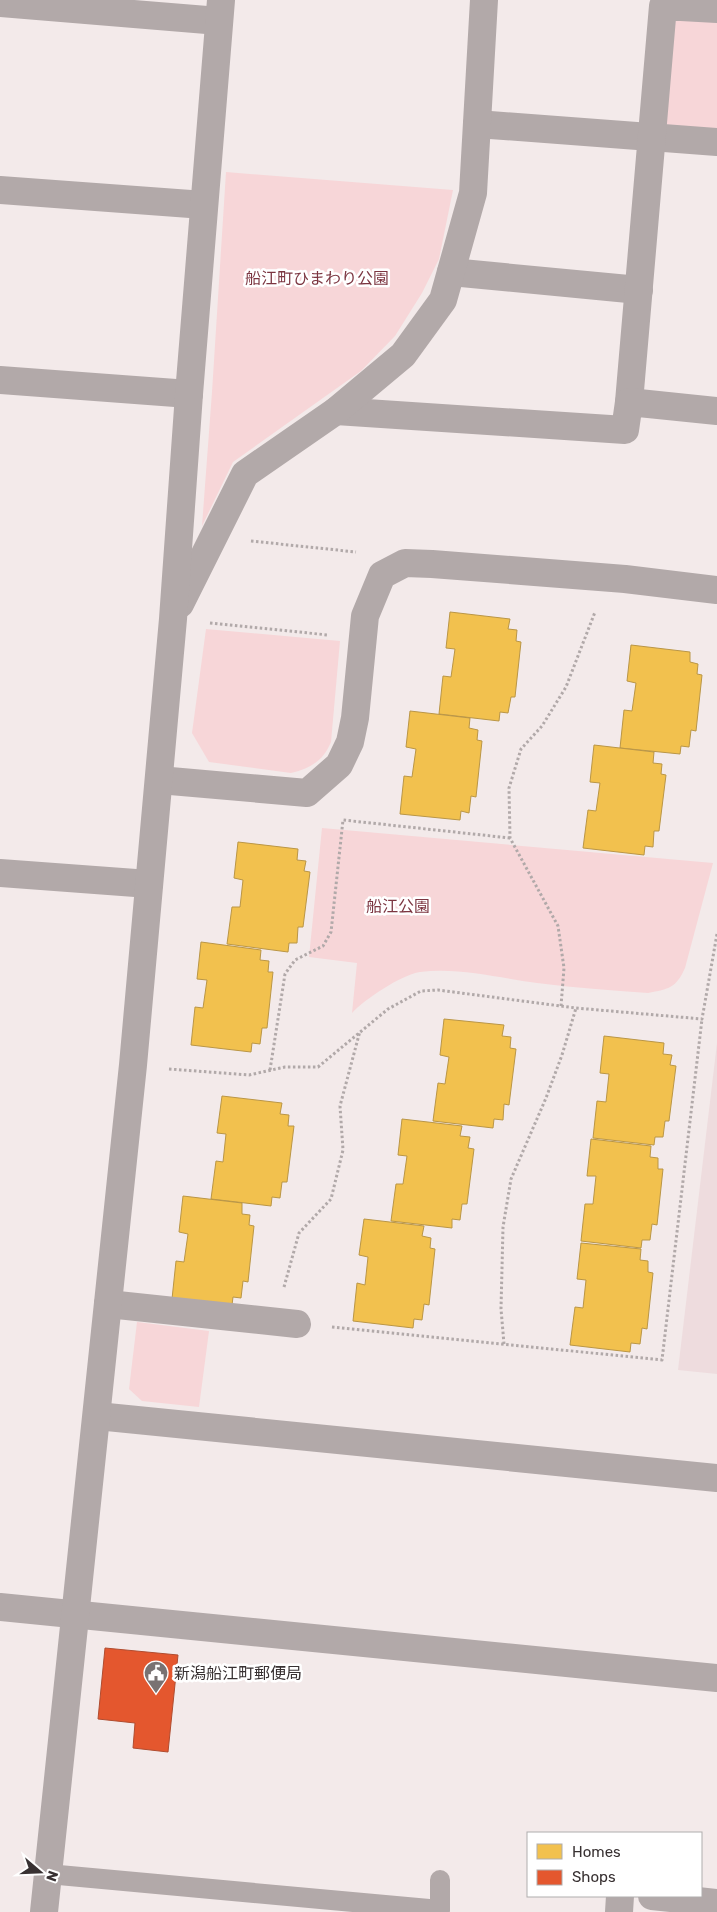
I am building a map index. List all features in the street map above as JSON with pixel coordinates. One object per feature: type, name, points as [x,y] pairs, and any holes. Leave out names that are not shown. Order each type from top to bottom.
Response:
[{"type":"street","points":[[173,619],[245,474],[336,411],[403,355],[443,300],[473,193],[484,0]]},
{"type":"street","points":[[0,3],[220,10],[173,619],[133,1065],[44,1912]]},
{"type":"street","points":[[336,411],[625,430],[630,402],[663,6],[717,10]]},
{"type":"street","points":[[478,124],[717,142]]},
{"type":"street","points":[[0,190],[204,205]]},
{"type":"street","points":[[451,272],[639,290]]},
{"type":"street","points":[[0,380],[189,394]]},
{"type":"street","points":[[630,402],[717,410]]},
{"type":"street","points":[[159,780],[307,793],[339,765],[350,742],[355,718],[365,616],[382,575],[405,563],[625,579],[717,590]]},
{"type":"street","points":[[0,873],[149,884]]},
{"type":"street","points":[[108,1304],[298,1324]]},
{"type":"street","points":[[97,1416],[717,1478]]},
{"type":"street","points":[[0,1607],[717,1678]]},
{"type":"street","points":[[619,1912],[620,1897]]},
{"type":"street","points":[[661,1897],[717,1903]]},
{"type":"lane","points":[[48,1874],[440,1910],[440,1880]]},
{"type":"path","points":[[213,537],[365,552],[382,575]]},
{"type":"path","points":[[561,1006],[564,968],[558,926],[510,838],[509,788],[521,749],[542,726],[566,687],[599,603],[625,579]]},
{"type":"path","points":[[173,619],[363,638]]},
{"type":"path","points":[[270,1070],[285,974],[295,960],[323,946],[331,932],[343,820],[510,838]]},
{"type":"path","points":[[360,1031],[340,1106],[343,1150],[331,1199],[299,1233],[278,1307],[298,1324],[662,1360],[702,1019],[717,934]]},
{"type":"path","points":[[711,970],[717,971]]},
{"type":"path","points":[[133,1065],[249,1075],[285,1067],[318,1067],[388,1009],[421,991],[438,990],[576,1008],[702,1019]]},
{"type":"path","points":[[504,1344],[501,1309],[503,1228],[511,1179],[546,1098],[562,1055],[576,1008]]},
{"type":"shaded area","points":[[717,1043],[717,1374],[678,1370]]},
{"type":"green space","points":[[663,6],[717,9],[717,142],[651,137]]},
{"type":"green space","name":"船江町ひまわり公園","points":[[226,172],[453,190],[439,259],[422,293],[395,336],[361,371],[233,462],[202,526],[212,392]]},
{"type":"green space","points":[[206,629],[340,641],[331,742],[328,749],[316,763],[291,773],[209,762],[192,733]]},
{"type":"green space","name":"船江公園","points":[[322,828],[713,863],[685,968],[675,984],[667,989],[648,993],[551,985],[464,972],[420,972],[403,978],[374,995],[352,1013],[357,963],[309,957]]},
{"type":"green space","points":[[137,1322],[209,1331],[199,1407],[142,1401],[129,1389]]},
{"type":"building: Homes","points":[[450,612],[510,619],[508,629],[517,630],[516,641],[521,642],[515,697],[511,697],[508,713],[500,712],[499,721],[439,714],[443,676],[451,677],[455,649],[446,648]]},
{"type":"building: Homes","points":[[631,645],[690,652],[690,662],[698,664],[697,674],[702,675],[696,731],[691,730],[689,747],[681,746],[680,754],[620,748],[624,710],[632,711],[636,683],[627,681]]},
{"type":"building: Homes","points":[[410,711],[470,718],[469,728],[478,730],[477,740],[482,741],[476,797],[471,796],[469,813],[461,811],[460,820],[400,814],[404,776],[412,777],[416,749],[406,747]]},
{"type":"building: Homes","points":[[594,745],[654,752],[653,763],[662,764],[661,774],[666,775],[659,831],[654,831],[653,847],[645,846],[644,855],[583,848],[588,810],[596,811],[600,783],[590,782]]},
{"type":"building: Homes","points":[[238,842],[298,849],[297,860],[306,861],[304,871],[310,872],[303,927],[298,927],[297,943],[289,943],[288,952],[227,944],[232,907],[240,907],[243,880],[234,878]]},
{"type":"building: Homes","points":[[201,942],[261,950],[260,960],[269,961],[268,972],[273,972],[267,1028],[262,1028],[260,1044],[252,1043],[251,1052],[191,1045],[195,1007],[203,1008],[207,980],[197,979]]},
{"type":"building: Homes","points":[[444,1019],[504,1025],[502,1036],[511,1037],[510,1048],[516,1049],[509,1105],[504,1104],[503,1120],[494,1119],[493,1128],[433,1121],[438,1083],[445,1084],[449,1057],[440,1055]]},
{"type":"building: Homes","points":[[604,1036],[664,1043],[663,1054],[672,1055],[670,1065],[676,1066],[669,1121],[665,1121],[663,1137],[655,1137],[654,1145],[593,1138],[597,1101],[606,1102],[609,1074],[600,1073]]},
{"type":"building: Homes","points":[[222,1096],[282,1103],[280,1114],[289,1115],[288,1126],[294,1126],[287,1182],[282,1182],[280,1198],[272,1197],[271,1206],[211,1199],[216,1161],[223,1162],[226,1134],[217,1133]]},
{"type":"building: Homes","points":[[402,1119],[462,1126],[460,1136],[470,1137],[468,1148],[474,1149],[467,1204],[462,1204],[460,1220],[452,1219],[452,1228],[391,1221],[396,1184],[403,1184],[407,1156],[398,1155]]},
{"type":"building: Homes","points":[[591,1139],[651,1146],[650,1157],[658,1158],[658,1169],[663,1169],[657,1225],[652,1224],[650,1240],[642,1240],[641,1248],[581,1241],[585,1204],[593,1204],[596,1176],[587,1176]]},
{"type":"building: Homes","points":[[183,1196],[242,1203],[242,1214],[250,1215],[249,1225],[254,1226],[248,1282],[243,1281],[241,1298],[233,1297],[232,1305],[172,1299],[176,1261],[184,1262],[188,1234],[179,1232]]},
{"type":"building: Homes","points":[[364,1219],[424,1226],[422,1236],[431,1238],[430,1248],[435,1249],[429,1305],[424,1304],[422,1320],[414,1319],[413,1328],[353,1321],[357,1283],[365,1285],[368,1257],[359,1255]]},
{"type":"building: Homes","points":[[581,1243],[641,1249],[640,1260],[648,1261],[648,1272],[653,1273],[647,1329],[642,1328],[640,1344],[631,1343],[630,1352],[570,1345],[575,1307],[583,1308],[586,1280],[577,1279]]},
{"type":"building: Shops","points":[[105,1648],[178,1655],[168,1752],[133,1748],[135,1723],[98,1719]]},
{"type":"place","name":"新潟船江町郵便局","points":[[156,1694]]}]
